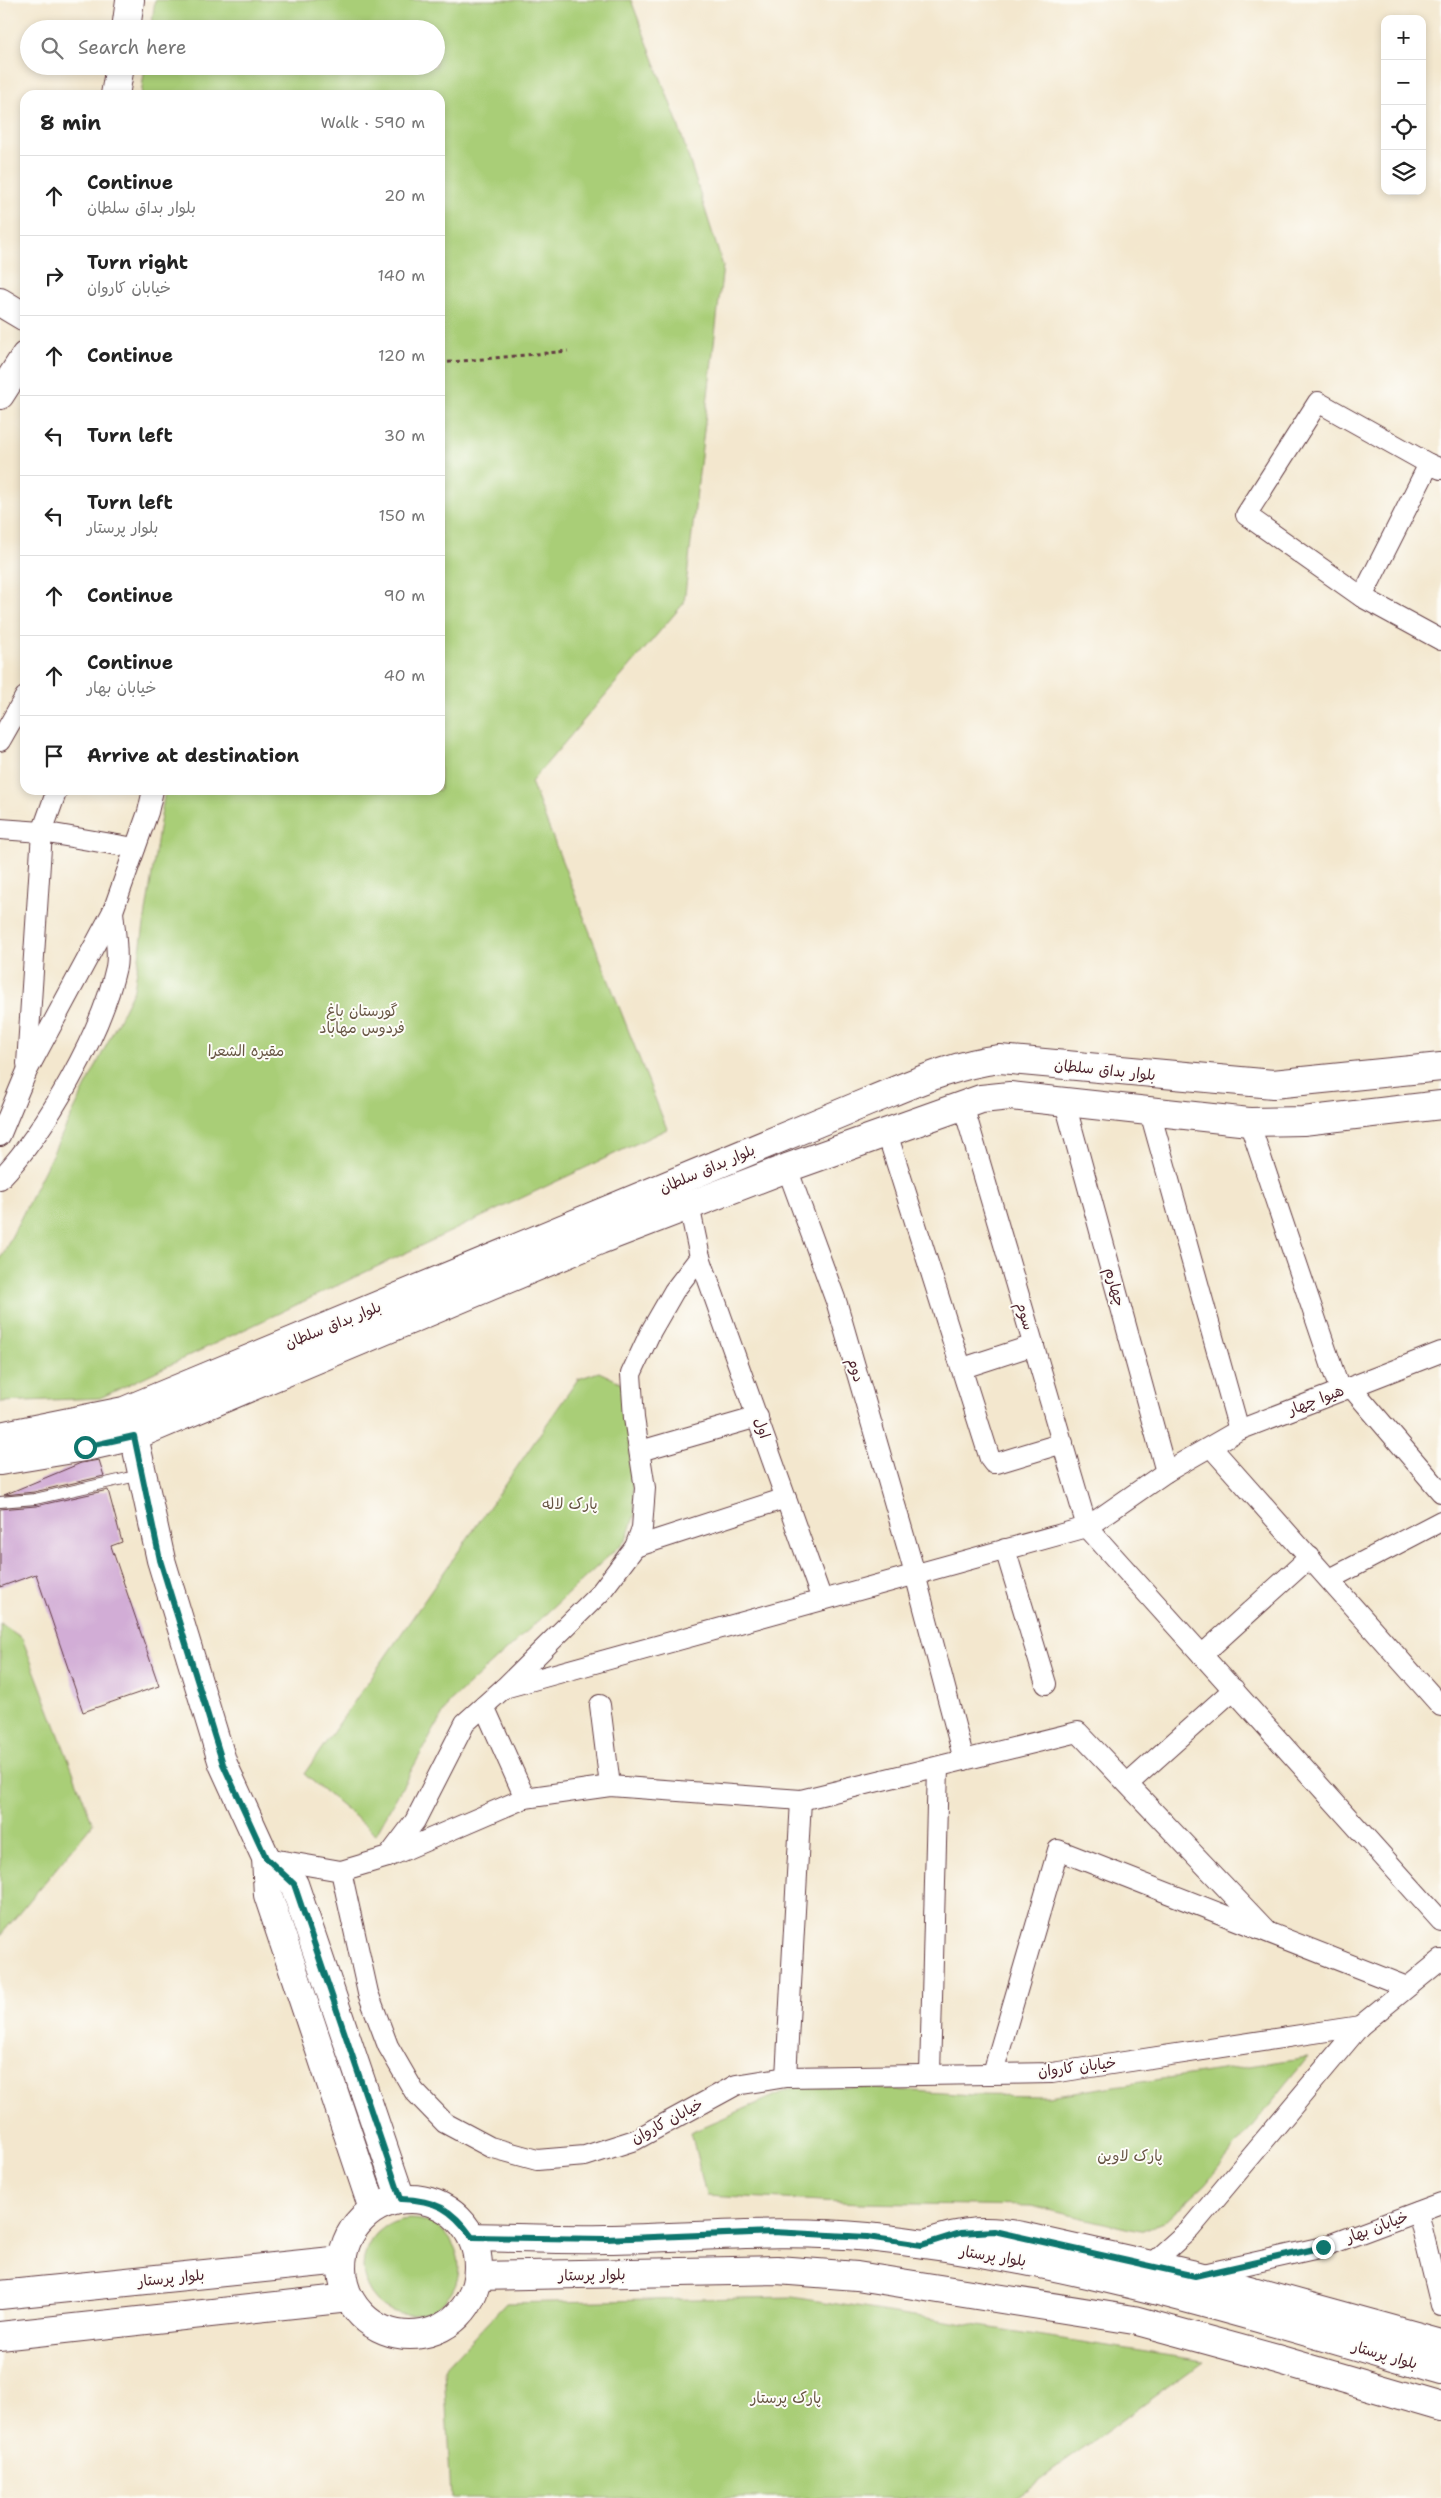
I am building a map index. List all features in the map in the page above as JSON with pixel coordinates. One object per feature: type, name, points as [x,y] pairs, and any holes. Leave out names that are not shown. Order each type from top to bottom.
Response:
[{"type":"main road","points":[[127,20],[130,0]]},
{"type":"main road","points":[[116,90],[118,75]]},
{"type":"main road","points":[[0,302],[20,314]]},
{"type":"main road","points":[[0,395],[20,364]]},
{"type":"main road","name":"بلوار بداق سلطان","points":[[0,1436],[124,1411],[896,1090],[961,1066],[1000,1059],[1273,1084],[1441,1067]]},
{"type":"main road","points":[[851,1109],[865,1108],[876,1119],[876,1130],[887,1133],[896,1122],[888,1112],[888,1100],[896,1090]]},
{"type":"main road","name":"بلوار بداق سلطان","points":[[0,1461],[134,1436],[689,1205],[963,1105],[994,1096],[1249,1122],[1303,1121],[1441,1105]]},
{"type":"main road","points":[[134,1436],[160,1560],[223,1764],[266,1858],[268,1894],[373,2209]]},
{"type":"main road","points":[[266,1858],[294,1884],[401,2199]]},
{"type":"main road","points":[[268,1894],[294,1884]]},
{"type":"main road","points":[[401,2199],[423,2200],[442,2207],[460,2220],[472,2237],[477,2256],[478,2276],[472,2297],[459,2315],[442,2328],[421,2335],[400,2335],[379,2328],[362,2315],[349,2298],[343,2279],[342,2260],[352,2231],[373,2209],[386,2202],[401,2199]]},
{"type":"main road","points":[[922,2245],[960,2233],[994,2231],[1195,2276],[1441,2343]]},
{"type":"main road","name":"بلوار پرستار","points":[[472,2237],[606,2239],[773,2232],[867,2237],[1032,2263],[1168,2292],[1441,2371]]},
{"type":"main road","name":"بلوار پرستار","points":[[0,2295],[342,2260]]},
{"type":"main road","name":"بلوار پرستار","points":[[478,2276],[777,2270],[858,2276],[1134,2320],[1277,2358],[1441,2407]]},
{"type":"main road","points":[[0,2336],[349,2298]]},
{"type":"street","points":[[1362,597],[1435,467],[1318,402],[1246,515],[1362,597],[1441,640]]},
{"type":"street","points":[[0,741],[20,706]]},
{"type":"street","points":[[27,1071],[42,832],[55,795]]},
{"type":"street","points":[[0,1136],[27,1071],[113,911],[148,812],[152,795]]},
{"type":"street","points":[[0,828],[42,832],[135,848]]},
{"type":"street","points":[[0,1179],[53,1110],[95,1027],[116,966],[113,911]]},
{"type":"street","name":"چهارم","points":[[1065,1103],[1166,1472]]},
{"type":"street","name":"سوم","points":[[963,1105],[1088,1527]]},
{"type":"street","points":[[1150,1112],[1239,1430]]},
{"type":"street","points":[[1249,1122],[1345,1389],[1441,1352]]},
{"type":"street","points":[[887,1133],[992,1463],[1063,1443]]},
{"type":"street","name":"دوم","points":[[787,1168],[837,1304],[915,1574],[964,1760]]},
{"type":"street","name":"اول","points":[[689,1205],[700,1257],[822,1600]]},
{"type":"street","points":[[388,1857],[415,1821],[465,1723],[504,1688],[600,1593],[635,1546],[642,1528],[645,1488],[634,1418],[632,1374],[660,1315],[674,1291],[700,1257]]},
{"type":"street","points":[[963,1368],[1034,1346]]},
{"type":"street","name":"هیوا چهار","points":[[504,1688],[1088,1527],[1166,1472],[1239,1430],[1345,1389],[1441,1492]]},
{"type":"street","points":[[640,1452],[758,1417]]},
{"type":"street","points":[[1211,1447],[1441,1706]]},
{"type":"street","points":[[635,1546],[786,1498]]},
{"type":"street","points":[[1330,1579],[1441,1521]]},
{"type":"street","points":[[1088,1527],[1441,1921]]},
{"type":"street","points":[[1005,1550],[1046,1684]]},
{"type":"street","points":[[1202,1655],[1310,1557]]},
{"type":"street","points":[[1129,1783],[1234,1689]]},
{"type":"street","points":[[600,1705],[610,1786]]},
{"type":"street","points":[[484,1706],[525,1798]]},
{"type":"street","points":[[266,1858],[341,1871],[388,1857],[525,1798],[610,1786],[801,1800],[1078,1732],[1129,1783],[1268,1932]]},
{"type":"street","points":[[930,2074],[938,1767]]},
{"type":"street","points":[[786,2077],[801,1800]]},
{"type":"street","points":[[993,2073],[1058,1850],[1407,1987]]},
{"type":"street","name":"خیابان کاروان","points":[[341,1871],[368,1992],[388,2046],[414,2091],[445,2123],[490,2148],[537,2160],[585,2156],[635,2140],[736,2085],[786,2077],[1052,2072],[1360,2026]]},
{"type":"street","points":[[1149,2266],[1190,2230],[1360,2026],[1441,1960]]},
{"type":"street","name":"خیابان بهار","points":[[1195,2276],[1323,2247],[1441,2202]]},
{"type":"street","points":[[1418,2212],[1441,2306]]},
{"type":"lane","points":[[0,1502],[35,1499],[141,1475]]},
{"type":"path","points":[[445,363],[568,351]]},
{"type":"green space","name":"گورستان باغ فردوس مهاباد","points":[[155,0],[631,0],[677,121],[723,266],[684,603],[531,782],[667,1129],[100,1398],[0,1402],[0,1260],[134,989],[164,795],[445,795],[445,90],[142,90],[144,75],[445,75],[445,20],[152,20]]},
{"type":"green space","name":"پارک لاله","points":[[599,1372],[620,1382],[625,1396],[635,1514],[626,1540],[449,1703],[376,1834],[304,1774],[578,1379]]},
{"type":"green space","points":[[0,1623],[22,1638],[93,1824],[0,1936]]},
{"type":"green space","name":"پارک لاوین","points":[[1308,2057],[1205,2184],[1164,2222],[1140,2231],[1031,2206],[861,2203],[706,2195],[691,2132],[795,2087],[852,2087],[973,2095],[1048,2096]]},
{"type":"green space","points":[[411,2219],[429,2223],[445,2233],[455,2249],[459,2267],[455,2285],[445,2301],[429,2311],[411,2315],[393,2311],[377,2301],[367,2285],[363,2267],[367,2249],[377,2233],[393,2223]]},
{"type":"green space","name":"پارک پرستار","points":[[792,2297],[1204,2361],[1015,2498],[451,2498],[444,2369],[506,2303]]},
{"type":"building","points":[[99,1460],[104,1476],[34,1492],[4,1495],[81,1463]]},
{"type":"building","points":[[108,1490],[122,1542],[111,1546],[159,1686],[83,1712],[36,1574],[0,1587],[0,1509],[36,1506]]},
{"type":"route","points":[[85,1447],[134,1436],[160,1560],[223,1764],[266,1858],[294,1884],[401,2199],[423,2200],[442,2207],[460,2220],[472,2237],[606,2239],[773,2232],[867,2237],[922,2245],[960,2233],[994,2231],[1195,2276],[1323,2247]]},
{"type":"park label","name":"مقیره الشعرا","points":[[246,1051]]}]
